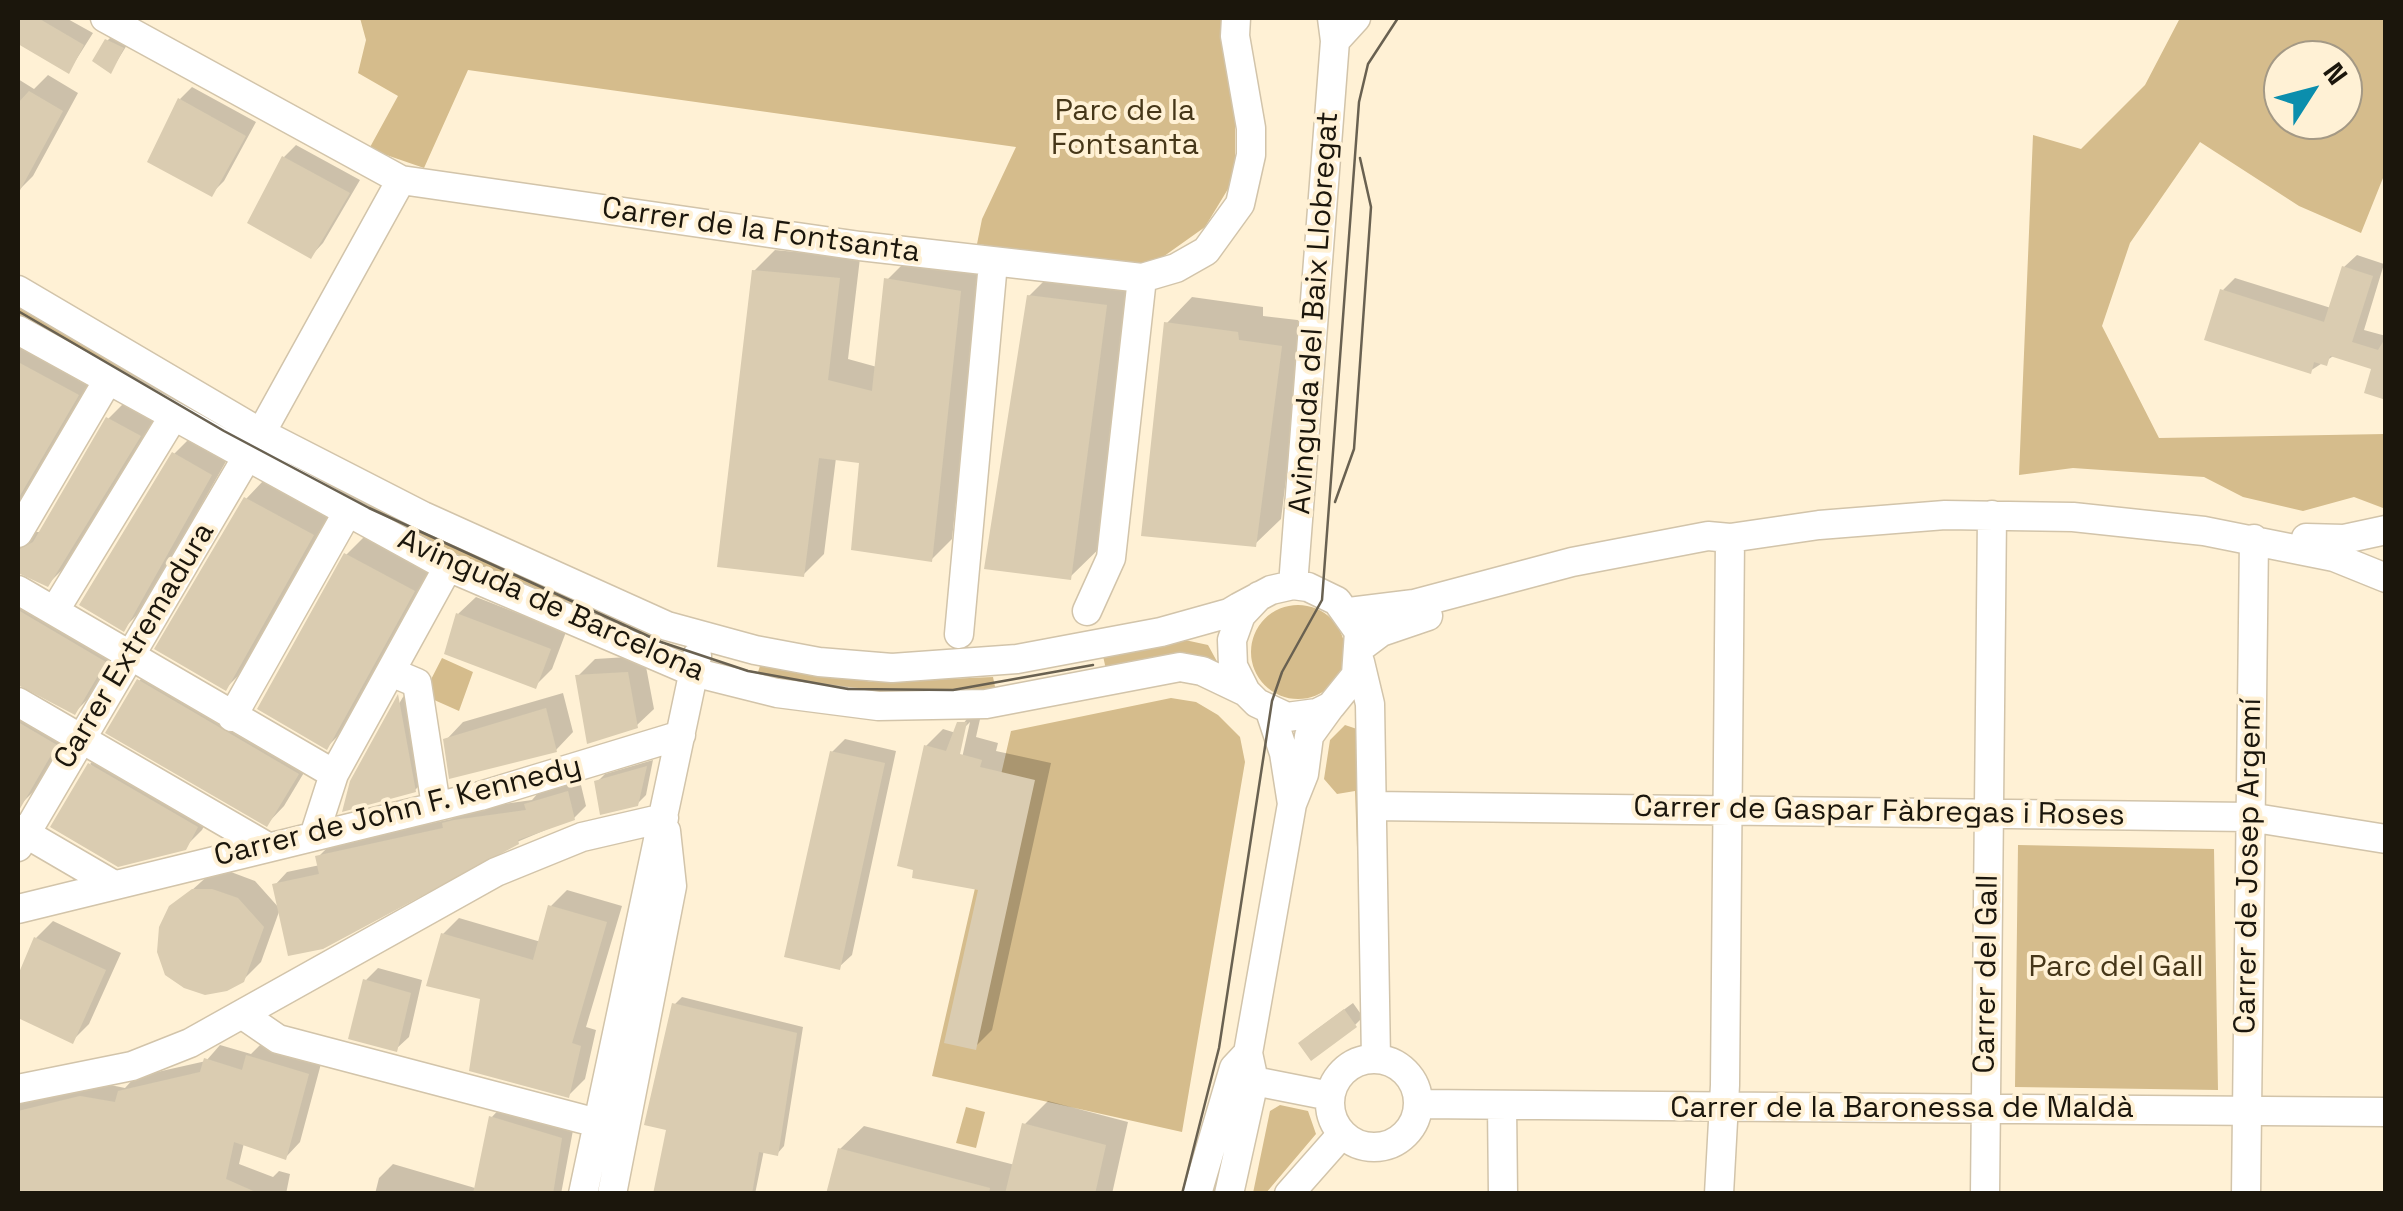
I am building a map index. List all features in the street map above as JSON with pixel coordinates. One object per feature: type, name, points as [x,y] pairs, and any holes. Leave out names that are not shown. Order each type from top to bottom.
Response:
[{"type":"street","name":"Carrer de la Fontsanta","points":[[104,18],[401,180],[993,263],[1142,278],[1176,268],[1206,251],[1240,204],[1252,155],[1235,36],[1236,18]]},
{"type":"street","name":"Avinguda del Baix Llobregat","points":[[1293,586],[1333,29],[1356,18]]},
{"type":"street","name":"Carrer Extremadura","points":[[20,836],[246,459],[401,180]]},
{"type":"street","points":[[959,634],[993,263]]},
{"type":"street","points":[[1088,611],[1111,558],[1142,278]]},
{"type":"street","name":"Avinguda de Barcelona","points":[[18,290],[261,433],[422,516],[667,626],[819,662],[892,668],[1017,659],[1161,632]]},
{"type":"street","name":"Avinguda de Barcelona","points":[[18,330],[448,567],[693,672],[777,692],[878,706],[986,704],[1180,668],[1202,671],[1246,692]]},
{"type":"street","points":[[18,533],[108,380]]},
{"type":"street","points":[[55,610],[173,417]]},
{"type":"street","points":[[232,716],[347,513]]},
{"type":"street","points":[[1229,1194],[1254,1081],[1248,1053],[1292,804],[1304,774],[1310,736],[1337,702],[1360,653],[1401,623],[1730,538],[1858,521],[1992,515],[2142,523],[2254,539],[2334,556],[2374,557],[2386,551]]},
{"type":"street","name":"Carrer del Gall","points":[[1985,1194],[1992,515]]},
{"type":"street","points":[[2254,539],[2344,539],[2386,530]]},
{"type":"street","points":[[1349,612],[1414,604],[1627,550],[1708,536],[1730,538]]},
{"type":"street","points":[[1719,1194],[1724,1108],[1730,538]]},
{"type":"street","name":"Carrer de Josep Argemí","points":[[2246,1194],[2254,539]]},
{"type":"street","points":[[2334,556],[2386,578]]},
{"type":"street","points":[[315,834],[334,774],[448,567]]},
{"type":"street","points":[[1161,632],[1229,613],[1259,596],[1293,586],[1324,593],[1349,612],[1370,704],[1366,719],[1372,806],[1376,1059]]},
{"type":"street","points":[[18,590],[334,774]]},
{"type":"street","points":[[1233,666],[1232,640],[1241,615],[1259,596]]},
{"type":"street","points":[[1161,632],[1209,636],[1228,654],[1246,692],[1270,712],[1284,753],[1292,804]]},
{"type":"street","points":[[583,1194],[611,1128],[672,886],[664,818],[693,672],[704,636]]},
{"type":"street","points":[[391,672],[417,683],[436,806]]},
{"type":"street","points":[[18,702],[266,846]]},
{"type":"street","points":[[1270,712],[1303,716],[1337,702]]},
{"type":"street","points":[[1337,702],[1366,719]]},
{"type":"street","name":"Carrer de John F. Kennedy","points":[[18,909],[436,806],[681,735]]},
{"type":"street","name":"Carrer de Gaspar Fàbregas i Roses","points":[[1372,806],[2249,817],[2386,839]]},
{"type":"street","points":[[18,1089],[146,1061],[243,1015],[377,934],[496,872],[582,836],[664,818]]},
{"type":"street","points":[[20,836],[114,885]]},
{"type":"street","points":[[243,1015],[278,1039],[611,1128]]},
{"type":"street","points":[[1196,1194],[1234,1068],[1248,1053]]},
{"type":"street","points":[[1376,1059],[1406,1073],[1418,1104],[1407,1133],[1387,1146],[1356,1144],[1342,1134],[1329,1109],[1330,1096],[1341,1074],[1354,1063],[1376,1059]]},
{"type":"street","points":[[1254,1081],[1330,1096]]},
{"type":"street","name":"Carrer de la Baronessa de Maldà","points":[[1418,1104],[2386,1112]]},
{"type":"street","points":[[1502,1106],[1503,1194]]},
{"type":"street","points":[[611,1128],[612,1194]]},
{"type":"street","points":[[1289,1194],[1342,1134]]},
{"type":"green space","name":"Parc de la Fontsanta","points":[[360,18],[1222,18],[1221,37],[1235,114],[1235,164],[1228,189],[1205,227],[1160,259],[1134,265],[977,244],[982,219],[1016,147],[468,70],[424,168],[369,149],[398,96],[358,73],[366,40]]},
{"type":"green space","points":[[2180,18],[2385,18],[2385,173],[2361,233],[2299,206],[2200,142],[2130,243],[2102,326],[2159,438],[2385,434],[2383,508],[2354,497],[2303,511],[2243,497],[2204,477],[2073,468],[2019,475],[2033,135],[2081,149],[2145,85]]},
{"type":"green space","points":[[18,302],[224,421],[216,435],[18,320]]},
{"type":"green space","points":[[288,457],[658,633],[652,647],[282,471]]},
{"type":"green space","points":[[1298,605],[1316,608],[1331,619],[1342,634],[1342,670],[1331,685],[1316,696],[1298,699],[1280,696],[1265,685],[1254,670],[1251,652],[1254,634],[1265,619],[1280,608]]},
{"type":"green space","points":[[1185,640],[1208,645],[1220,667],[1107,674],[1103,656]]},
{"type":"green space","points":[[442,658],[473,672],[459,711],[423,695]]},
{"type":"green space","points":[[760,666],[874,682],[993,677],[997,696],[925,700],[755,681]]},
{"type":"green space","points":[[1171,698],[1196,702],[1218,715],[1240,737],[1245,762],[1182,1132],[932,1076],[1011,731]]},
{"type":"green space","points":[[1345,725],[1357,729],[1361,847],[1357,848],[1355,791],[1337,794],[1324,779],[1330,740]]},
{"type":"green space","name":"Parc del Gall","points":[[2018,845],[2214,849],[2218,1090],[2015,1087]]},
{"type":"green space","points":[[1280,1105],[1308,1111],[1316,1134],[1266,1193],[1253,1193],[1270,1111]]},
{"type":"green space","points":[[966,1107],[985,1112],[976,1148],[956,1143]]},
{"type":"building","points":[[18,18],[38,18],[84,45],[69,74],[18,44]]},
{"type":"building","points":[[105,39],[124,48],[111,74],[92,61]]},
{"type":"building","points":[[29,91],[63,111],[18,194],[18,103]]},
{"type":"building","points":[[178,98],[246,136],[212,197],[147,162]]},
{"type":"building","points":[[282,156],[350,193],[311,259],[247,223]]},
{"type":"building","points":[[2342,266],[2373,276],[2352,342],[2378,350],[2386,337],[2386,400],[2364,393],[2371,369],[2330,356],[2327,366],[2314,362],[2311,374],[2204,340],[2220,289],[2324,322]]},
{"type":"building","points":[[752,270],[840,278],[828,380],[872,391],[884,278],[961,291],[932,562],[851,550],[859,463],[819,458],[804,577],[717,567]]},
{"type":"building","points":[[1027,295],[1107,305],[1071,580],[984,569]]},
{"type":"building","points":[[1164,322],[1238,332],[1239,340],[1282,346],[1256,547],[1141,536]]},
{"type":"building","points":[[18,362],[79,395],[18,499]]},
{"type":"building","points":[[106,417],[141,436],[48,587],[18,573],[18,550],[33,542]]},
{"type":"building","points":[[172,452],[212,475],[124,632],[79,605]]},
{"type":"building","points":[[244,497],[314,535],[226,691],[154,649]]},
{"type":"building","points":[[344,553],[415,591],[327,750],[257,709]]},
{"type":"building","points":[[18,610],[106,662],[75,715],[18,685]]},
{"type":"building","points":[[456,613],[551,649],[536,689],[444,654]]},
{"type":"building","points":[[628,672],[638,728],[587,744],[575,675]]},
{"type":"building","points":[[137,679],[299,774],[267,827],[105,733]]},
{"type":"building","points":[[398,694],[416,792],[342,812],[350,781]]},
{"type":"building","points":[[546,708],[557,752],[449,779],[443,739]]},
{"type":"building","points":[[18,722],[57,745],[18,812]]},
{"type":"building","points":[[957,722],[967,722],[960,754],[982,760],[980,767],[1035,780],[976,1050],[944,1043],[978,890],[912,878],[913,870],[897,866],[924,745],[946,751]]},
{"type":"building","points":[[830,751],[885,763],[840,970],[784,957]]},
{"type":"building","points":[[88,763],[198,827],[186,850],[118,867],[50,827]]},
{"type":"building","points":[[647,766],[638,806],[600,815],[594,781]]},
{"type":"building","points":[[568,791],[575,820],[518,840],[519,844],[323,949],[288,956],[272,884],[319,874],[315,856],[443,828],[442,823],[454,820],[526,810],[524,804]]},
{"type":"building","points":[[192,889],[212,889],[238,898],[264,927],[244,982],[227,991],[205,995],[184,988],[165,975],[157,952],[159,927],[169,906]]},
{"type":"building","points":[[548,905],[607,922],[572,1043],[581,1046],[569,1098],[469,1071],[480,999],[426,986],[441,933],[533,960]]},
{"type":"building","points":[[34,937],[106,970],[73,1044],[18,1018],[18,975]]},
{"type":"building","points":[[363,979],[411,993],[397,1052],[348,1039]]},
{"type":"building","points":[[672,1003],[797,1033],[778,1156],[759,1152],[752,1194],[653,1194],[666,1130],[644,1125]]},
{"type":"building","points":[[1344,1009],[1357,1027],[1311,1061],[1298,1043]]},
{"type":"building","points":[[246,1055],[309,1074],[286,1160],[234,1142],[226,1179],[260,1194],[18,1194],[18,1111],[80,1096],[115,1102],[118,1091],[200,1072],[204,1058],[242,1070]]},
{"type":"building","points":[[489,1116],[562,1138],[553,1194],[473,1194]]},
{"type":"building","points":[[1022,1123],[1106,1145],[1095,1194],[1005,1194]]},
{"type":"building","points":[[838,1148],[990,1188],[989,1194],[826,1194]]},
{"type":"tram line","points":[[1182,1194],[1219,1048],[1272,701],[1282,672],[1322,600],[1359,102],[1368,64],[1398,18]]},
{"type":"tram line","points":[[1335,502],[1354,449],[1371,207],[1360,158]]},
{"type":"tram line","points":[[18,311],[224,431],[369,508],[661,642],[748,671],[848,689],[953,690],[1093,665]]}]
